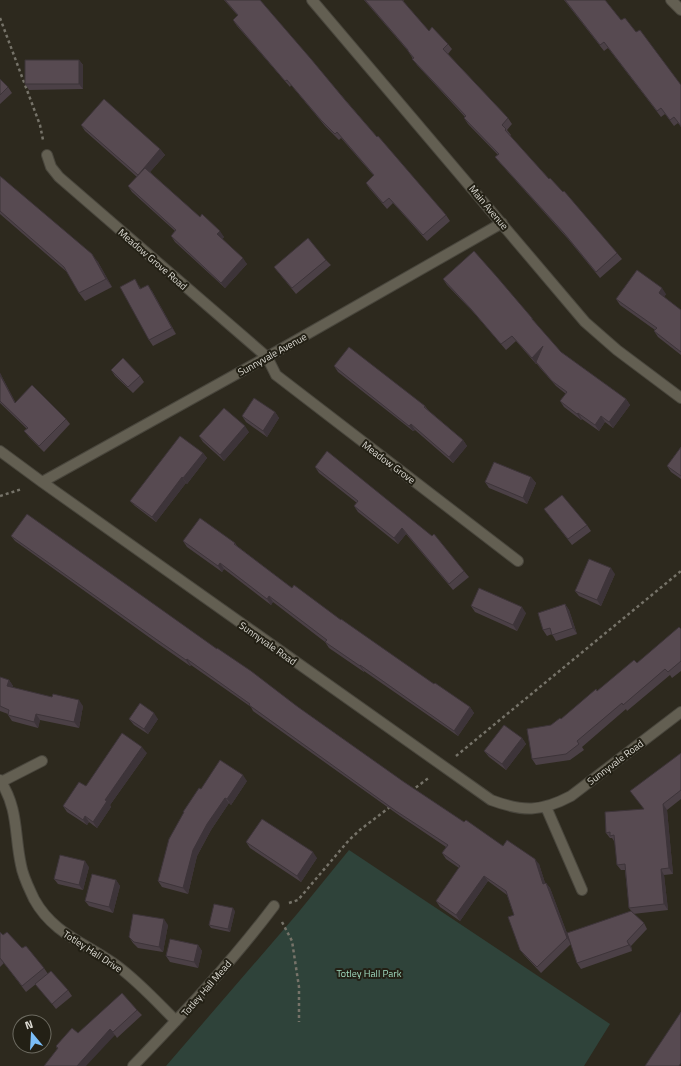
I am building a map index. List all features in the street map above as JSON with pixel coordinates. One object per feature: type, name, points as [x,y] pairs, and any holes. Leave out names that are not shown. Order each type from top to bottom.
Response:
[{"type":"street","name":"Main Avenue","points":[[312,0],[585,322],[617,350],[681,398]]},
{"type":"street","points":[[672,0],[681,10]]},
{"type":"street","name":"Meadow Grove Road","points":[[46,155],[51,167],[59,177],[267,357]]},
{"type":"street","name":"Sunnyvale Avenue","points":[[42,482],[267,357],[502,223]]},
{"type":"street","name":"Meadow Grove","points":[[267,357],[276,375],[518,561]]},
{"type":"street","name":"Sunnyvale Road","points":[[0,451],[442,767],[491,800],[518,808],[532,809],[546,807],[572,796],[681,712]]},
{"type":"street","points":[[1,781],[42,761]]},
{"type":"street","name":"Totley Hall Drive","points":[[1,781],[10,800],[15,819],[21,865],[24,876],[35,900],[46,917],[56,927],[70,937],[115,964],[133,978],[176,1021]]},
{"type":"street","points":[[546,807],[582,890]]},
{"type":"street","name":"Totley Hall Mead","points":[[133,1066],[176,1021],[252,935],[274,906]]},
{"type":"path","points":[[0,18],[40,125],[46,155]]},
{"type":"path","points":[[405,796],[681,571]]},
{"type":"path","points":[[300,1022],[299,987],[292,940],[274,906],[298,900],[348,840],[392,805]]},
{"type":"green space","name":"Totley Hall Park","points":[[349,850],[610,1024],[584,1066],[166,1066],[297,914]]},
{"type":"building","points":[[225,0],[260,0],[446,215],[423,235],[389,198],[383,203],[366,183],[374,175],[337,132],[335,134],[287,80],[285,81],[233,20],[238,15]]},
{"type":"building","points":[[365,0],[402,0],[429,31],[432,27],[448,44],[443,49],[508,118],[502,125],[506,129],[505,130],[549,179],[550,178],[563,192],[564,191],[617,253],[596,272],[564,233],[495,157],[499,154],[464,118],[466,116],[412,59],[414,58],[408,50]]},
{"type":"building","points":[[565,0],[605,0],[621,20],[625,18],[636,32],[640,30],[681,85],[681,126],[674,117],[670,120],[661,108],[657,111],[604,42],[600,45]]},
{"type":"building","points":[[25,60],[79,60],[79,84],[25,84]]},
{"type":"building","points":[[0,79],[8,87],[0,95]]},
{"type":"building","points":[[104,99],[160,149],[138,175],[81,125]]},
{"type":"building","points":[[145,168],[200,217],[202,214],[220,231],[217,234],[243,258],[221,283],[171,236],[176,230],[128,186]]},
{"type":"building","points":[[0,176],[92,254],[106,279],[79,293],[64,267],[0,211]]},
{"type":"building","points":[[308,238],[326,260],[292,288],[274,267]]},
{"type":"building","points":[[474,251],[561,352],[626,399],[609,422],[601,416],[595,425],[560,401],[567,392],[552,381],[536,362],[543,346],[532,358],[512,336],[501,344],[443,279]]},
{"type":"building","points":[[637,270],[662,288],[659,293],[681,310],[681,352],[654,331],[657,328],[616,299]]},
{"type":"building","points":[[135,279],[140,289],[148,285],[172,328],[149,340],[120,287]]},
{"type":"building","points":[[349,347],[425,406],[424,407],[463,440],[449,457],[411,424],[409,426],[334,366]]},
{"type":"building","points":[[123,358],[140,376],[128,387],[111,370]]},
{"type":"building","points":[[0,375],[15,403],[32,385],[66,419],[39,446],[24,431],[28,428],[0,401]]},
{"type":"building","points":[[254,398],[275,412],[263,431],[242,416]]},
{"type":"building","points":[[224,408],[245,426],[220,455],[199,436]]},
{"type":"building","points":[[180,436],[203,453],[183,478],[182,477],[152,517],[130,501]]},
{"type":"building","points":[[681,447],[681,476],[667,466]]},
{"type":"building","points":[[327,451],[432,536],[434,534],[464,571],[449,584],[402,528],[394,538],[354,506],[358,501],[315,467]]},
{"type":"building","points":[[494,462],[531,477],[523,498],[485,482]]},
{"type":"building","points":[[562,495],[587,525],[568,539],[544,509]]},
{"type":"building","points":[[27,514],[217,649],[251,671],[298,707],[404,782],[464,822],[466,820],[503,846],[507,840],[535,859],[543,884],[546,883],[567,938],[537,967],[520,950],[508,917],[514,915],[506,891],[484,876],[456,915],[436,901],[460,866],[442,853],[448,845],[396,811],[187,659],[186,660],[153,637],[11,536]]},
{"type":"building","points":[[200,518],[235,543],[234,544],[292,588],[294,585],[341,620],[470,707],[454,731],[325,642],[327,640],[269,596],[267,599],[220,563],[218,566],[183,541]]},
{"type":"building","points":[[589,559],[611,568],[597,600],[575,591]]},
{"type":"building","points":[[479,588],[522,607],[513,625],[471,606]]},
{"type":"building","points":[[565,604],[573,628],[552,635],[550,628],[543,630],[538,613]]},
{"type":"building","points":[[679,627],[681,629],[681,661],[668,672],[665,669],[623,705],[622,703],[577,741],[579,744],[566,754],[532,759],[527,729],[551,725],[560,718],[561,719],[596,689],[597,691],[634,660],[637,663]]},
{"type":"building","points":[[0,677],[9,680],[7,686],[52,697],[53,694],[79,700],[74,722],[36,714],[34,722],[8,715],[9,710],[0,706]]},
{"type":"building","points":[[140,703],[154,713],[144,729],[129,719]]},
{"type":"building","points":[[504,725],[522,738],[502,764],[484,751]]},
{"type":"building","points":[[122,733],[142,747],[105,800],[107,801],[93,822],[85,816],[83,820],[63,806],[79,782],[86,786]]},
{"type":"building","points":[[681,753],[681,790],[663,804],[669,868],[661,869],[664,904],[629,908],[625,864],[617,865],[614,835],[610,836],[610,832],[606,833],[605,812],[644,809],[630,791]]},
{"type":"building","points":[[220,760],[243,775],[227,799],[225,798],[207,824],[193,850],[183,888],[158,881],[169,839],[183,812],[199,788],[201,789]]},
{"type":"building","points":[[262,819],[313,852],[297,876],[246,842]]},
{"type":"building","points":[[60,855],[85,861],[79,885],[54,879]]},
{"type":"building","points":[[92,874],[116,880],[109,907],[85,901]]},
{"type":"building","points":[[214,904],[233,908],[228,929],[209,925]]},
{"type":"building","points":[[631,911],[644,923],[627,941],[629,945],[577,963],[567,933]]},
{"type":"building","points":[[133,914],[164,919],[159,947],[134,942],[129,937]]},
{"type":"building","points":[[0,932],[3,935],[7,932],[22,948],[26,946],[44,968],[22,986],[0,958]]},
{"type":"building","points":[[170,939],[198,945],[194,962],[166,956]]},
{"type":"building","points":[[51,971],[68,990],[52,1004],[35,984]]},
{"type":"building","points":[[122,993],[137,1010],[113,1032],[110,1029],[77,1066],[44,1066],[58,1048],[56,1046],[72,1028],[78,1033]]},
{"type":"building","points":[[681,1012],[681,1063],[679,1066],[645,1066]]}]
